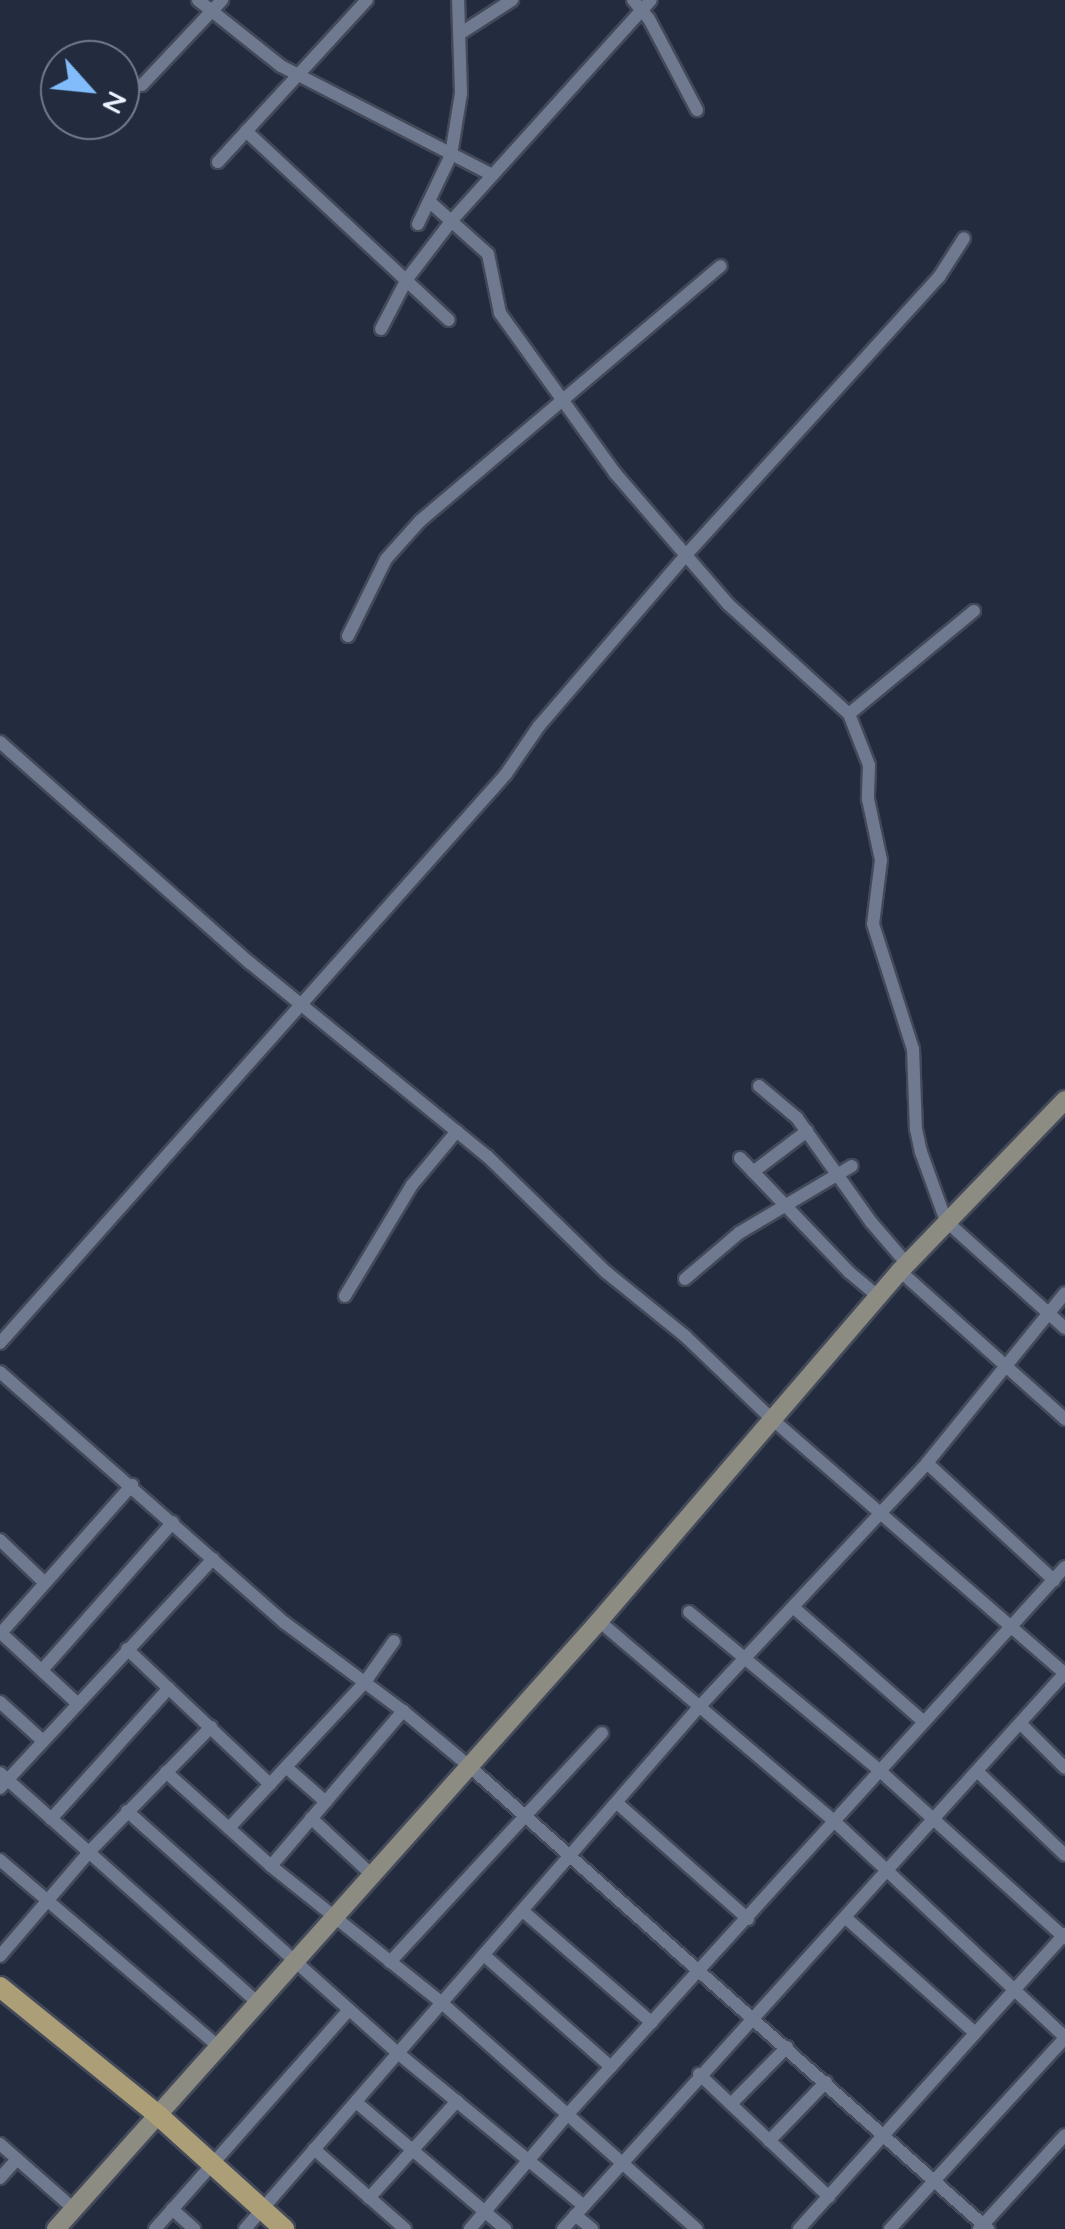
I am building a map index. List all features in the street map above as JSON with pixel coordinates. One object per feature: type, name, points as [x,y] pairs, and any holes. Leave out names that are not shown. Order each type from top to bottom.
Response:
[{"type":"main road","points":[[0,1987],[158,2115],[284,2229]]},
{"type":"street","points":[[198,0],[298,76],[492,175]]},
{"type":"street","points":[[142,85],[222,0]]},
{"type":"street","points":[[218,162],[367,0]]},
{"type":"street","points":[[418,224],[450,155],[461,93],[458,0]]},
{"type":"street","points":[[461,33],[512,0]]},
{"type":"street","points":[[381,330],[407,280],[453,219],[642,3],[697,110]]},
{"type":"street","points":[[246,132],[449,320]]},
{"type":"street","points":[[431,203],[488,254],[500,313],[561,404],[685,556],[728,604],[849,714],[869,765],[868,799],[879,842],[874,924],[913,1049],[916,1129],[946,1222],[1065,1328]]},
{"type":"street","points":[[0,1343],[506,774],[539,726],[685,556],[921,298],[964,238]]},
{"type":"street","points":[[348,636],[386,559],[420,521],[722,266]]},
{"type":"street","points":[[849,714],[974,611]]},
{"type":"street","points":[[0,742],[300,1002],[457,1131],[772,1419],[1065,1674],[563,2229]]},
{"type":"street","points":[[759,1086],[807,1132],[903,1268],[1065,1419]]},
{"type":"street","points":[[56,2229],[598,1621],[903,1268],[1065,1100]]},
{"type":"street","points":[[345,1296],[412,1186],[457,1131]]},
{"type":"street","points":[[753,1172],[807,1132]]},
{"type":"street","points":[[740,1158],[878,1296]]},
{"type":"street","points":[[685,1279],[740,1233],[852,1166]]},
{"type":"street","points":[[245,2229],[699,1707],[927,1463],[1065,1293]]},
{"type":"street","points":[[0,1372],[285,1624],[403,1710],[469,1766],[702,1970],[983,2228],[1065,2135]]},
{"type":"street","points":[[927,1463],[1054,1580]]},
{"type":"street","points":[[78,1704],[0,1632],[132,1485]]},
{"type":"street","points":[[43,1669],[173,1522]]},
{"type":"street","points":[[0,1540],[46,1583]]},
{"type":"street","points":[[213,1559],[44,1741],[2,1780],[258,2003]]},
{"type":"street","points":[[470,2229],[611,2066],[1065,1567]]},
{"type":"street","points":[[794,1607],[924,1722]]},
{"type":"street","points":[[689,1612],[879,1770],[1064,1936],[799,2229]]},
{"type":"street","points":[[598,1621],[834,1821],[1065,2038],[890,2229]]},
{"type":"street","points":[[229,1828],[365,1682],[394,1641]]},
{"type":"street","points":[[127,1649],[270,1784]]},
{"type":"street","points":[[52,1820],[169,1688]]},
{"type":"street","points":[[0,1702],[44,1741]]},
{"type":"street","points":[[271,1866],[403,1710]]},
{"type":"street","points":[[1020,1724],[1065,1768]]},
{"type":"street","points":[[0,1956],[88,1852],[211,1727]]},
{"type":"street","points":[[390,1962],[602,1733]]},
{"type":"street","points":[[286,1767],[326,1802]]},
{"type":"street","points":[[166,1772],[271,1866],[443,2004],[696,2229]]},
{"type":"street","points":[[978,1772],[1065,1855]]},
{"type":"street","points":[[616,1802],[748,1918]]},
{"type":"street","points":[[127,1811],[398,2054],[528,2160],[579,2210],[592,2229]]},
{"type":"street","points":[[311,1818],[372,1875]]},
{"type":"street","points":[[0,1860],[218,2046]]},
{"type":"street","points":[[524,1912],[652,2023]]},
{"type":"street","points":[[846,1918],[975,2033]]},
{"type":"street","points":[[485,1956],[611,2066]]},
{"type":"street","points":[[155,2229],[349,2010]]},
{"type":"street","points":[[731,2104],[787,2047]]},
{"type":"street","points":[[700,2074],[829,2197]]},
{"type":"street","points":[[769,2140],[826,2082]]},
{"type":"street","points":[[370,2198],[456,2101]]},
{"type":"street","points":[[356,2102],[505,2229]]},
{"type":"street","points":[[0,2144],[74,2209]]},
{"type":"street","points":[[314,2149],[406,2229]]},
{"type":"street","points":[[0,2178],[17,2159]]},
{"type":"street","points":[[172,2210],[194,2229]]}]
